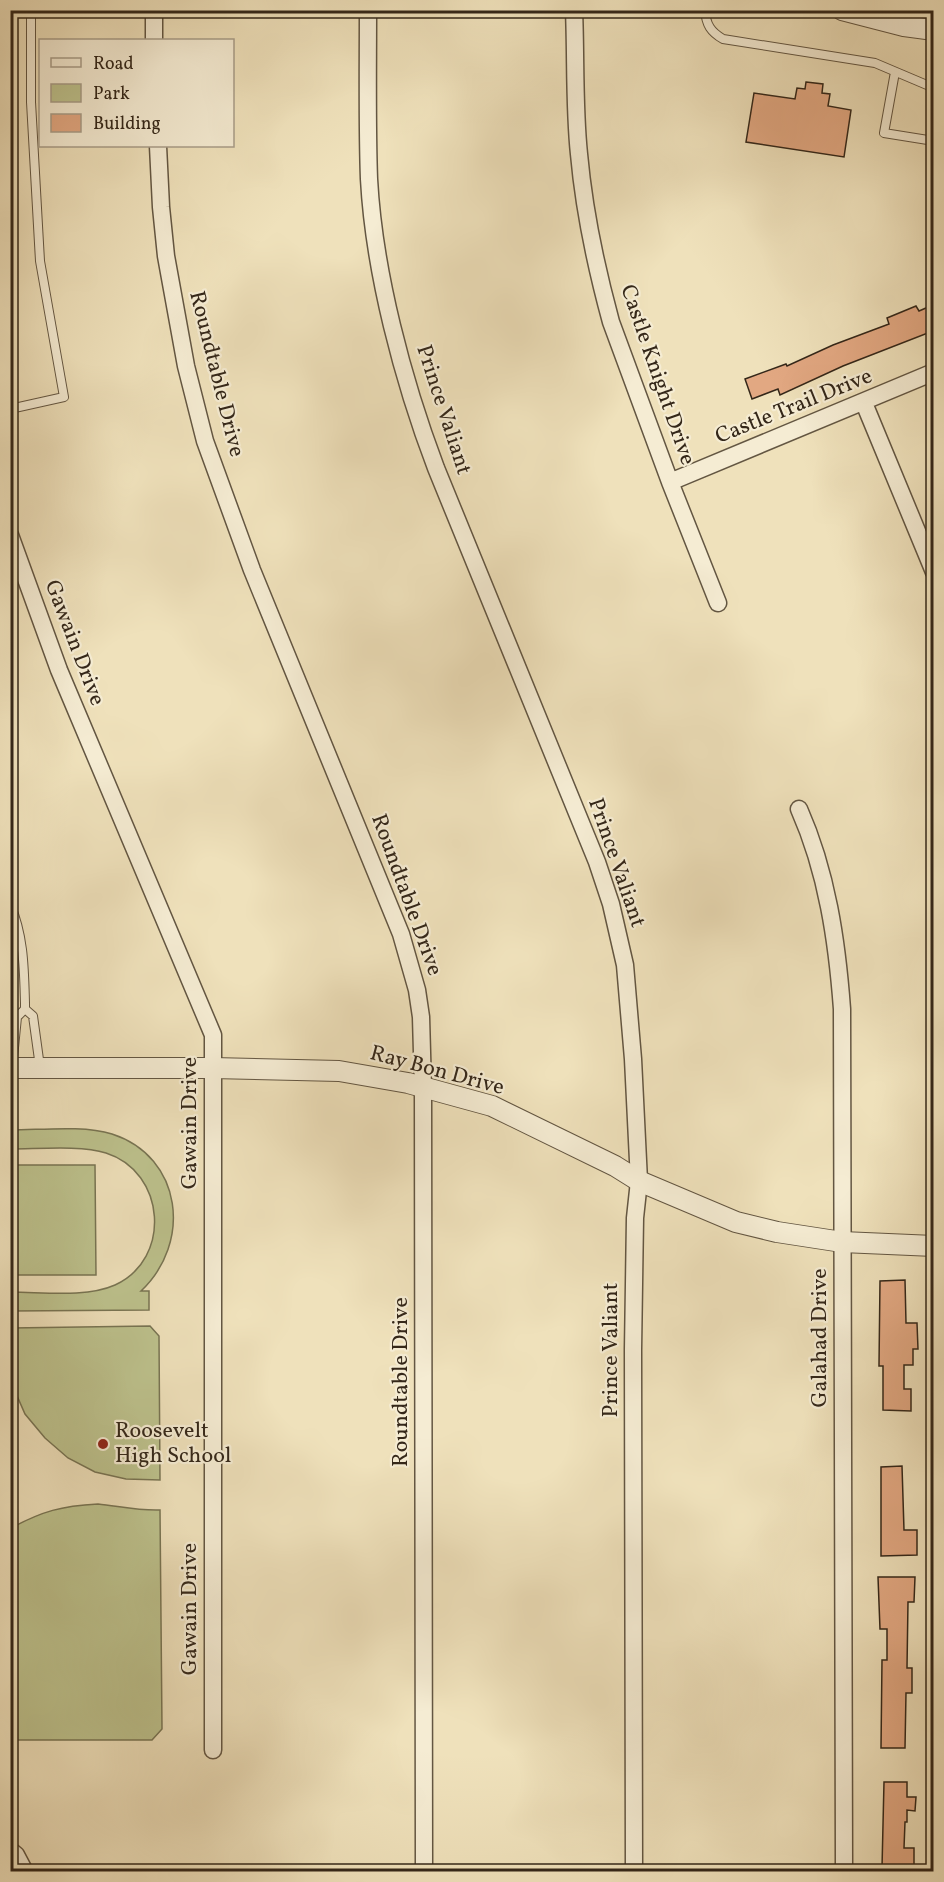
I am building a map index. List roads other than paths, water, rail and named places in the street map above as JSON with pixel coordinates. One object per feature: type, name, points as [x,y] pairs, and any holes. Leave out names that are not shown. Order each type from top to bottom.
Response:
[{"type":"street","points":[[154,10],[154,39]]},
{"type":"street","name":"Prince Valiant","points":[[368,10],[369,181],[383,280],[400,357],[436,468],[597,862],[611,904],[625,965],[639,1181],[635,1218],[633,1350],[634,1872]]},
{"type":"street","name":"Castle Knight Drive","points":[[574,10],[578,152],[593,243],[611,322],[718,603]]},
{"type":"street","points":[[842,10],[904,26],[933,30]]},
{"type":"street","name":"Roundtable Drive","points":[[158,147],[166,256],[186,366],[205,441],[252,570],[411,963],[417,990],[421,1017],[423,1088],[424,1872]]},
{"type":"street","name":"Castle Trail Drive","points":[[670,482],[864,403],[933,372]]},
{"type":"street","points":[[864,403],[933,572]]},
{"type":"street","name":"Gawain Drive","points":[[10,535],[55,661],[213,1035],[213,1750]]},
{"type":"street","name":"Galahad Drive","points":[[799,809],[810,834],[823,878],[839,971],[842,1009],[844,1872]]},
{"type":"street","name":"Ray Bon Drive","points":[[11,1068],[212,1068],[339,1071],[423,1088],[492,1106],[615,1166],[639,1181],[736,1222],[777,1232],[842,1242],[933,1246]]},
{"type":"street","points":[[10,1850],[25,1872]]},
{"type":"lane","points":[[10,409],[64,397],[40,261],[31,102],[31,10]]},
{"type":"lane","points":[[705,10],[708,27],[723,39],[874,63],[933,88]]},
{"type":"lane","points":[[895,72],[884,133],[933,141]]},
{"type":"lane","points":[[10,904],[16,917],[23,951],[25,1009],[33,1016],[40,1068]]},
{"type":"lane","points":[[11,1068],[17,1017],[25,1009]]},
{"type":"place","name":"Roosevelt High School","points":[[103,1444]]}]
